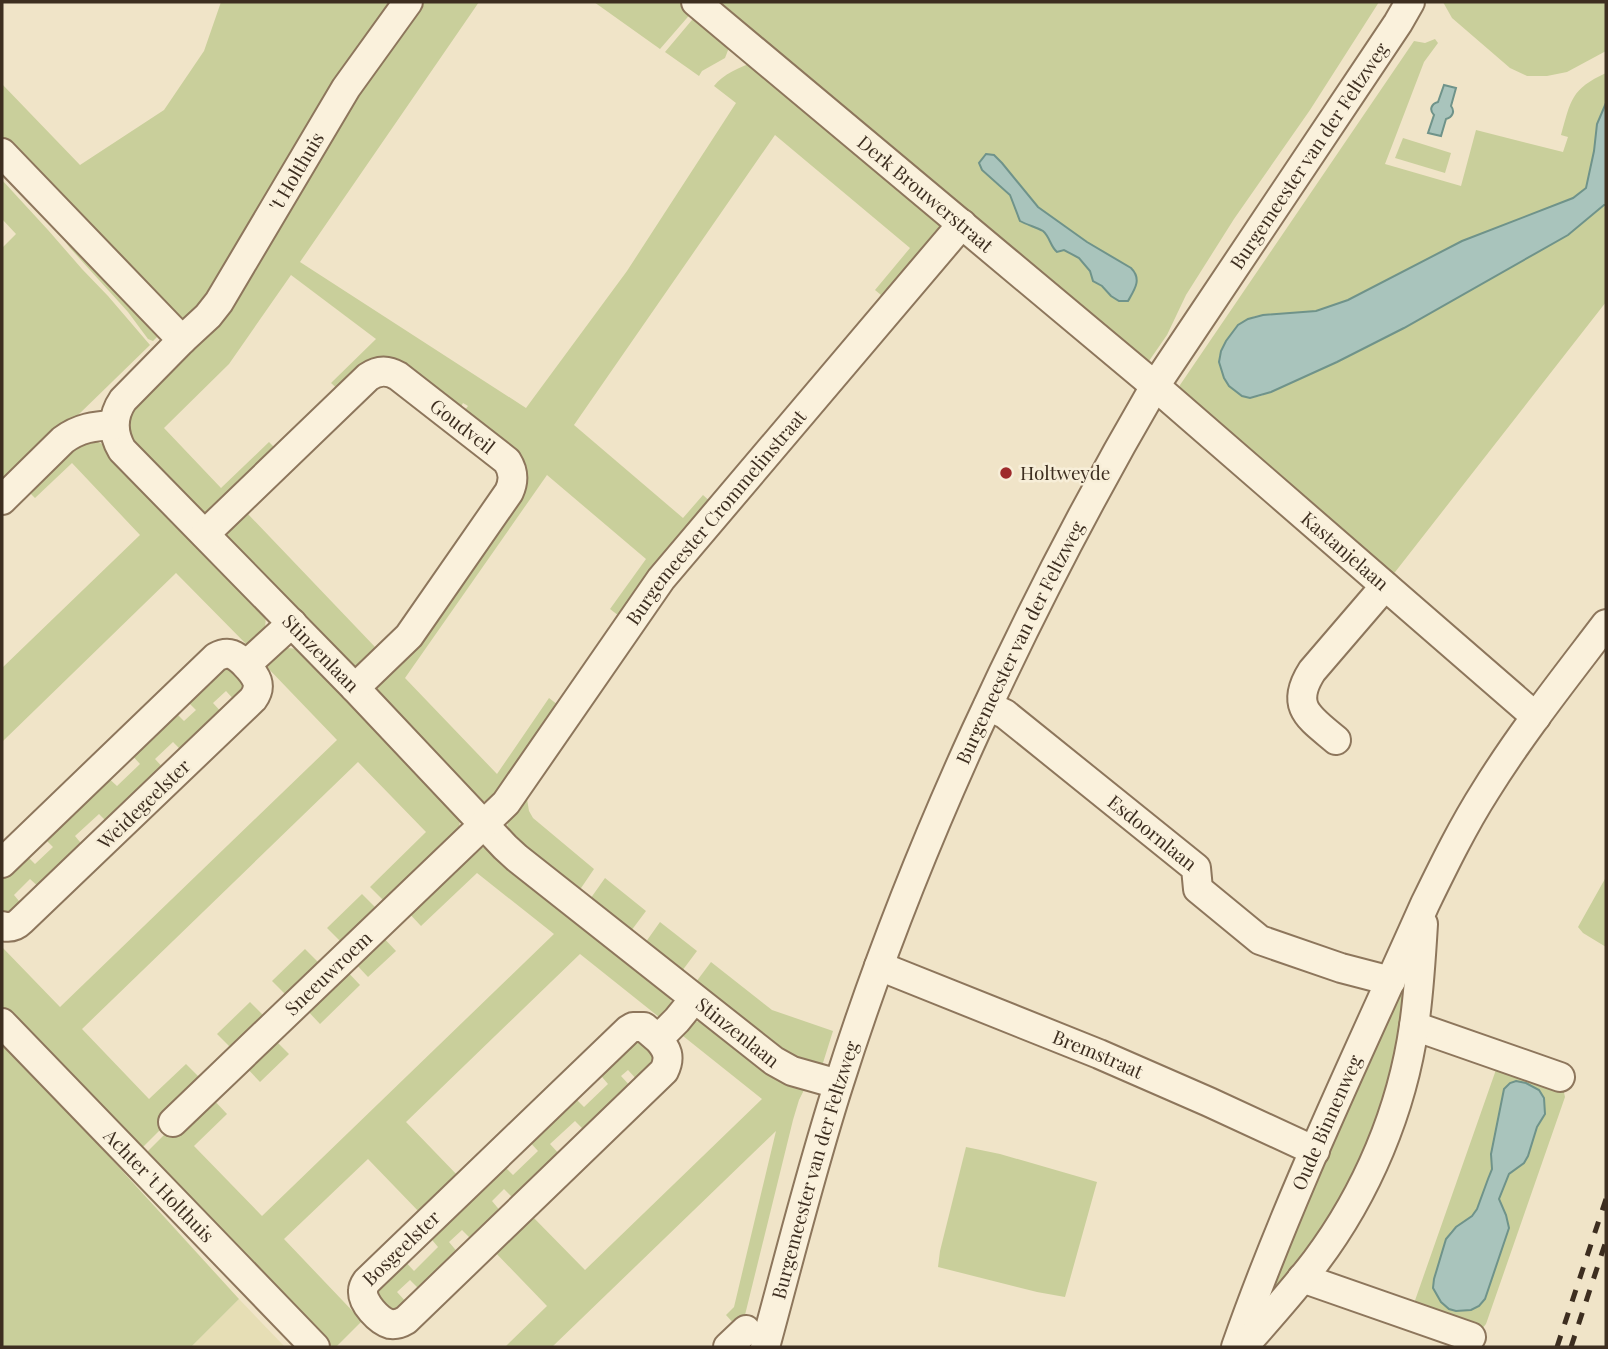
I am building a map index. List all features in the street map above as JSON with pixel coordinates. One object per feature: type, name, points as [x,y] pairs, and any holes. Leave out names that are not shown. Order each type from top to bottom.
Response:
[{"type":"street","name":"'t Holthuis","points":[[182,340],[219,302],[346,88],[408,2]]},
{"type":"street","name":"Derk Brouwerstraat","points":[[696,2],[1155,386]]},
{"type":"street","name":"Burgemeester van der Feltzweg","points":[[746,1341],[879,966],[930,835],[1021,635],[1087,507],[1155,386],[1410,2]]},
{"type":"street","points":[[2,153],[182,340],[123,400],[114,425],[90,427],[63,440],[2,500]]},
{"type":"street","name":"Burgemeester Crommelinstraat","points":[[483,823],[513,794],[667,571],[962,224]]},
{"type":"street","name":"Goudveil","points":[[205,534],[375,373],[387,372],[398,376],[507,461],[513,478],[509,492],[409,636],[355,688]]},
{"type":"street","name":"Kastanjelaan","points":[[1155,386],[1536,717]]},
{"type":"street","name":"Stinzenlaan","points":[[114,425],[122,450],[517,858],[766,1056],[803,1075],[838,1084]]},
{"type":"street","points":[[1336,740],[1307,716],[1302,694],[1305,682],[1385,586]]},
{"type":"street","points":[[2,863],[216,657],[233,654],[246,666],[292,623]]},
{"type":"street","name":"Oude Binnenweg","points":[[1237,1347],[1261,1280],[1315,1151],[1425,904],[1475,807],[1502,765],[1606,624]]},
{"type":"street","name":"Weidegeelster","points":[[2,926],[16,926],[253,699],[257,694],[258,681],[256,675],[246,666]]},
{"type":"street","name":"Esdoornlaan","points":[[988,706],[1005,714],[1196,868],[1199,889],[1260,940],[1341,968],[1391,981]]},
{"type":"street","name":"Sneeuwroem","points":[[173,1122],[483,823]]},
{"type":"street","name":"Oude Binnenweg","points":[[1244,1347],[1302,1278],[1343,1221],[1375,1159],[1405,1072],[1419,991],[1425,904]]},
{"type":"street","name":"Bremstraat","points":[[879,966],[1099,1054],[1315,1151]]},
{"type":"street","points":[[658,1039],[694,999]]},
{"type":"street","name":"Achter 't Holthuis","points":[[2,1023],[315,1347]]},
{"type":"street","points":[[1414,1026],[1560,1077]]},
{"type":"street","name":"Bosgeelster","points":[[644,1027],[658,1039],[668,1053],[664,1071],[406,1320],[399,1324],[386,1323],[368,1306],[362,1293],[367,1280],[628,1030],[644,1027]]},
{"type":"street","points":[[1302,1278],[1471,1337]]},
{"type":"shaded area","points":[[239,1299],[285,1347],[191,1347]]},
{"type":"green space","points":[[221,2],[399,2],[254,230],[192,317],[183,319],[175,317],[2,141],[2,84],[80,165],[164,110],[204,51]]},
{"type":"green space","points":[[421,2],[479,2],[300,262],[526,408],[627,271],[736,103],[714,86],[727,74],[743,66],[754,62],[946,223],[887,300],[875,290],[910,248],[775,135],[574,425],[683,518],[703,495],[714,505],[623,619],[610,609],[646,559],[547,475],[405,678],[497,774],[549,698],[562,708],[491,801],[477,801],[377,696],[377,684],[515,496],[461,415],[468,406],[463,403],[458,412],[402,370],[341,392],[331,383],[376,339],[291,275],[229,364],[164,428],[221,488],[269,442],[279,452],[209,514],[203,514],[132,446],[126,414],[353,93]]},
{"type":"green space","points":[[594,2],[682,2],[693,11],[660,49]]},
{"type":"green space","points":[[711,2],[1379,2],[1310,110],[1234,219],[1186,295],[1167,335],[1149,361],[1140,360]],"holes":[[[1002,163],[1038,207],[1087,242],[1131,268],[1111,296],[1093,281],[1090,271],[1079,258],[1064,250],[1057,251],[1043,231],[1020,221]]]},
{"type":"green space","points":[[1443,2],[1606,2],[1606,51],[1567,72],[1527,76],[1510,68],[1452,18]]},
{"type":"green space","points":[[697,14],[730,45],[725,58],[702,71],[699,76],[665,52]]},
{"type":"green space","points":[[1435,39],[1438,43],[1424,62],[1385,164],[1461,186],[1476,130],[1563,152],[1568,137],[1561,135],[1570,104],[1579,90],[1606,73],[1606,103],[1597,124],[1586,188],[1573,198],[1462,241],[1348,300],[1316,311],[1255,316],[1238,325],[1226,341],[1219,357],[1221,370],[1229,386],[1250,398],[1261,396],[1337,362],[1404,328],[1568,235],[1605,205],[1606,302],[1392,576],[1178,392],[1180,385],[1414,41],[1425,43]]},
{"type":"green space","points":[[1403,138],[1451,153],[1445,173],[1395,158]]},
{"type":"green space","points":[[2,164],[160,334],[153,341],[148,339],[52,224],[2,174]]},
{"type":"green space","points":[[2,180],[150,345],[2,489],[2,248],[16,234],[2,219]]},
{"type":"green space","points":[[94,440],[106,446],[265,616],[265,626],[250,648],[176,573],[2,742],[2,668],[140,535],[72,463],[35,498],[25,488],[68,447]]},
{"type":"green space","points":[[247,513],[376,648],[411,620],[362,666],[351,667],[224,537],[224,531]]},
{"type":"green space","points":[[287,648],[304,652],[460,819],[459,830],[387,904],[370,887],[426,832],[358,762],[82,1029],[149,1099],[186,1064],[203,1081],[171,1119],[136,1154],[2,1016],[2,947],[60,1007],[337,740],[264,664],[280,650]]},
{"type":"green space","points":[[224,663],[248,679],[237,703],[226,691],[213,703],[224,715],[184,753],[173,742],[155,759],[166,771],[110,825],[99,814],[75,836],[85,848],[42,890],[30,879],[14,895],[24,907],[16,915],[2,913],[2,874],[24,853],[35,864],[53,847],[42,836],[105,775],[117,786],[140,764],[129,752],[173,710],[184,721],[196,710],[185,699]]},
{"type":"green space","points":[[522,795],[527,799],[533,818],[594,869],[577,894],[509,837],[508,819]]},
{"type":"green space","points":[[476,847],[488,848],[669,993],[669,1011],[664,1021],[580,954],[406,1122],[460,1178],[422,1215],[368,1159],[284,1239],[362,1321],[336,1347],[321,1347],[140,1159],[175,1124],[211,1097],[227,1114],[194,1146],[262,1216],[554,934],[477,873],[421,926],[406,910]]},
{"type":"green space","points":[[1606,877],[1606,947],[1578,927]]},
{"type":"green space","points":[[605,878],[646,911],[628,935],[588,902]]},
{"type":"green space","points":[[362,894],[379,911],[344,945],[327,928]]},
{"type":"green space","points":[[660,922],[697,951],[679,975],[643,946]]},
{"type":"green space","points":[[380,934],[396,951],[368,977],[353,961]]},
{"type":"green space","points":[[305,949],[322,966],[289,998],[272,981]]},
{"type":"green space","points":[[711,962],[772,1010],[833,1031],[822,1066],[786,1059],[693,986]]},
{"type":"green space","points":[[1408,965],[1397,1053],[1371,1139],[1339,1208],[1260,1313]]},
{"type":"green space","points":[[344,968],[360,985],[320,1024],[304,1007]]},
{"type":"green space","points":[[250,1002],[267,1019],[234,1051],[217,1034]]},
{"type":"green space","points":[[701,1021],[806,1086],[793,1120],[744,1319],[736,1326],[726,1315],[734,1307],[776,1131],[552,1347],[505,1347],[547,1306],[493,1250],[530,1214],[585,1270],[762,1099],[678,1032],[692,1022]]},
{"type":"green space","points":[[636,1036],[659,1055],[639,1082],[628,1070],[621,1076],[632,1088],[586,1132],[575,1121],[550,1144],[561,1156],[515,1200],[504,1189],[492,1201],[502,1213],[473,1241],[462,1230],[449,1242],[459,1254],[421,1291],[410,1280],[397,1292],[408,1304],[393,1315],[373,1289],[403,1259],[414,1271],[438,1247],[428,1235],[502,1164],[513,1175],[538,1151],[527,1139],[573,1096],[584,1107],[608,1084],[597,1071]]},
{"type":"green space","points":[[273,1038],[289,1054],[260,1082],[244,1065]]},
{"type":"green space","points":[[2,1039],[239,1299],[191,1347],[2,1347]]},
{"type":"green space","points":[[1498,1064],[1563,1088],[1565,1097],[1486,1324],[1481,1330],[1412,1309]],"holes":[[[1516,1081],[1539,1090],[1541,1121],[1527,1158],[1510,1173],[1503,1186],[1499,1200],[1509,1228],[1485,1299],[1479,1306],[1446,1239],[1451,1231],[1472,1217],[1477,1209],[1492,1169],[1491,1154],[1504,1089]]]},
{"type":"green space","points":[[966,1147],[1097,1182],[1065,1297],[938,1267]]},
{"type":"water","points":[[1444,85],[1456,88],[1451,106],[1453,114],[1446,119],[1441,136],[1428,133],[1434,115],[1431,107],[1438,102]]},
{"type":"water","points":[[1606,103],[1606,205],[1568,235],[1404,328],[1271,392],[1250,398],[1242,396],[1229,386],[1219,362],[1221,351],[1238,325],[1248,319],[1263,315],[1316,311],[1348,300],[1462,241],[1573,198],[1586,188],[1597,124]]},
{"type":"water","points":[[986,154],[994,155],[1002,163],[1038,207],[1087,242],[1131,268],[1137,280],[1128,301],[1119,301],[1111,296],[1093,281],[1090,271],[1079,258],[1064,250],[1057,252],[1043,231],[1020,221],[1010,195],[982,170],[979,163]]},
{"type":"water","points":[[1516,1081],[1539,1090],[1544,1098],[1545,1114],[1537,1127],[1528,1156],[1524,1163],[1509,1174],[1499,1199],[1509,1228],[1485,1299],[1471,1310],[1456,1311],[1441,1302],[1433,1288],[1434,1279],[1446,1239],[1477,1209],[1492,1169],[1491,1154],[1504,1089]]},
{"type":"railway","points":[[1557,1347],[1606,1199]]},
{"type":"railway","points":[[1571,1347],[1606,1241]]},
{"type":"place","name":"Holtweyde","points":[[1006,473]]}]
